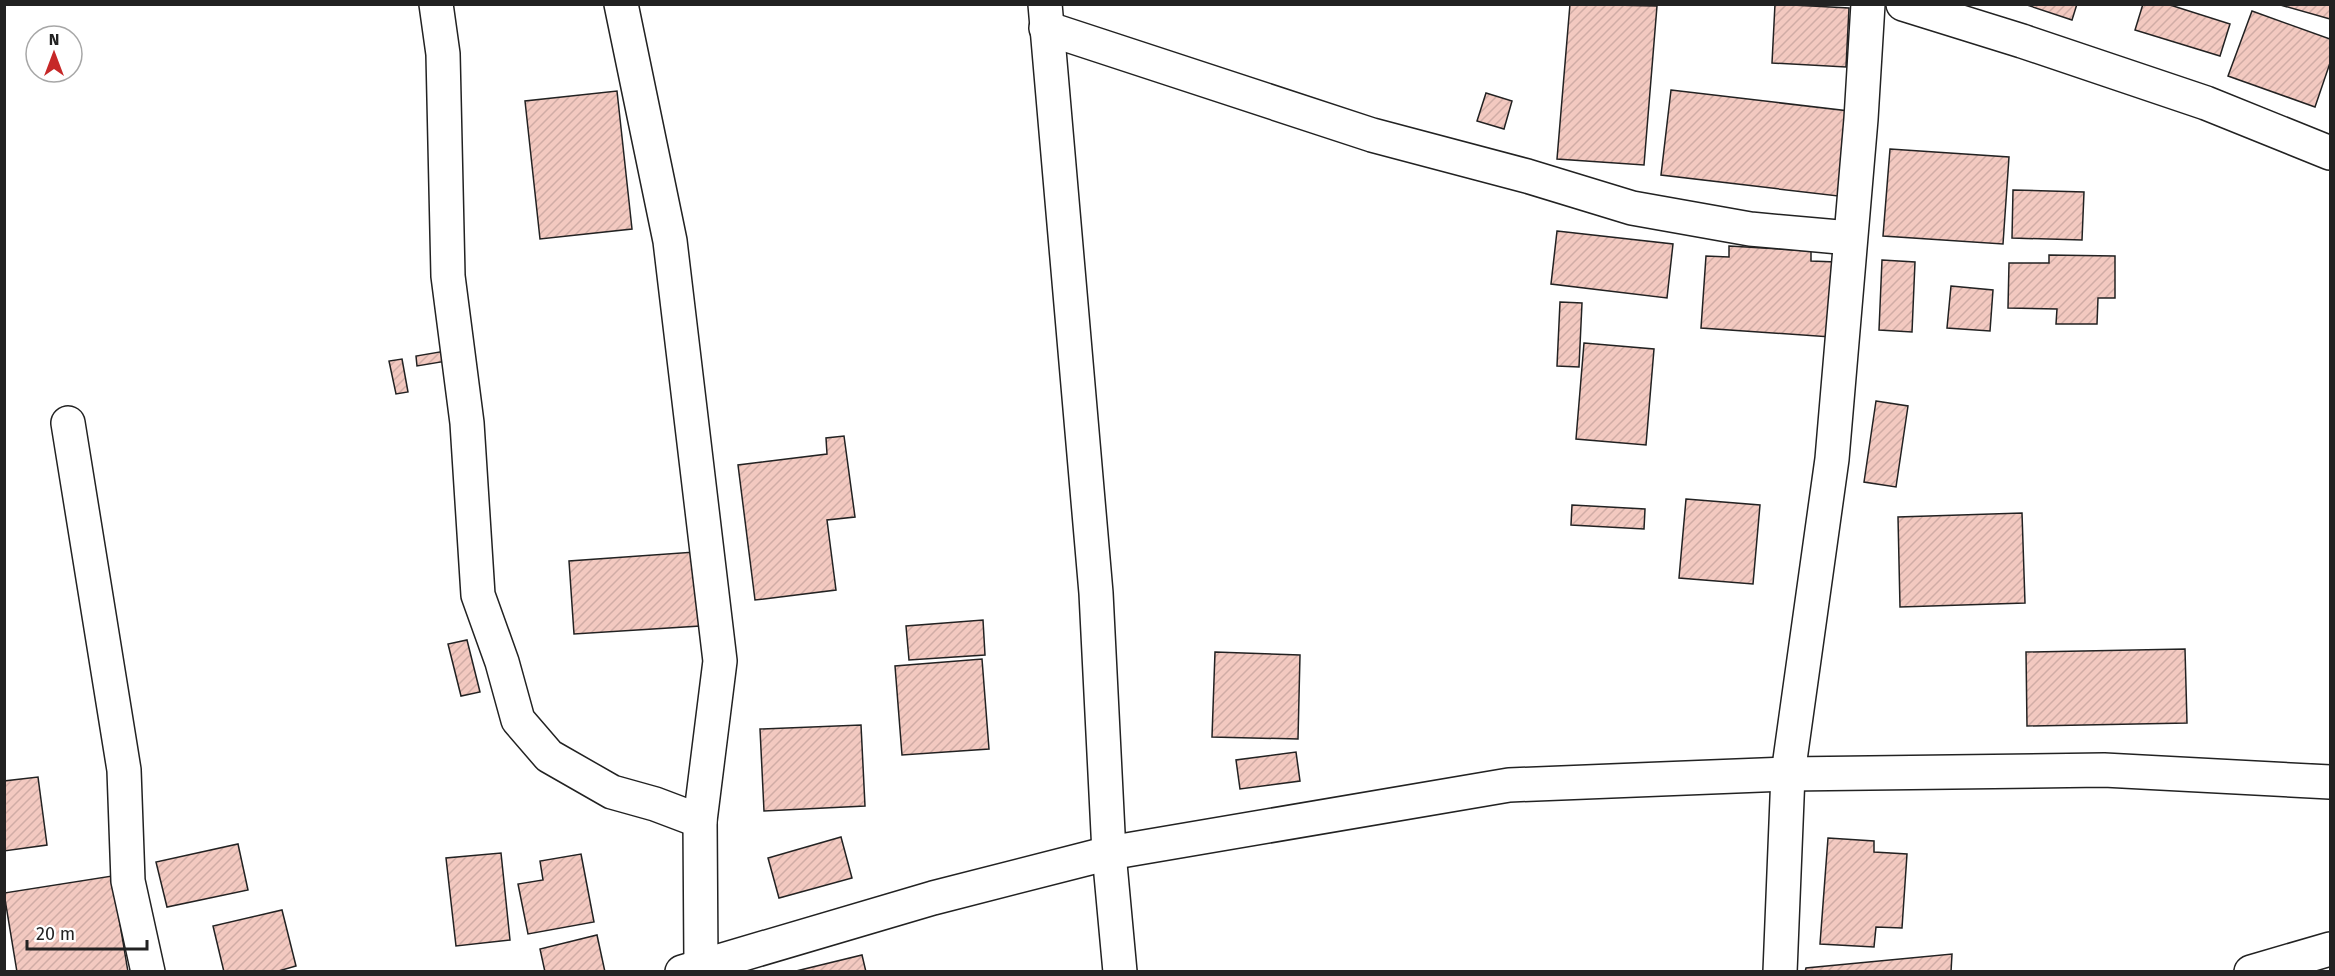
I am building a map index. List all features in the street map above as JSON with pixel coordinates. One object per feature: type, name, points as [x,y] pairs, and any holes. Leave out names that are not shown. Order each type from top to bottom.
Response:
[{"type":"street","points":[[436,4],[443,54],[448,276],[467,423],[478,595],[502,662],[518,720],[549,756],[612,792],[655,804],[700,821]]},
{"type":"street","points":[[621,4],[670,241],[720,661],[700,821],[692,968],[933,898],[1108,854],[1509,785],[1788,774],[2104,770],[2331,783]]},
{"type":"street","points":[[1780,972],[1788,774],[1832,459],[1861,118],[1868,4]]},
{"type":"street","points":[[1904,4],[2206,103],[2331,153]]},
{"type":"street","points":[[1120,972],[1108,854],[1096,593],[1046,16],[1372,135],[1527,176],[1632,208],[1750,229],[1850,238]]},
{"type":"street","points":[[68,423],[124,770],[128,881],[148,972]]},
{"type":"street","points":[[2251,972],[2331,949]]},
{"type":"building","points":[[1570,4],[1657,6],[1644,165],[1557,159]]},
{"type":"building","points":[[1775,4],[1849,8],[1846,67],[1772,63]]},
{"type":"building","points":[[2024,4],[2077,4],[2072,20]]},
{"type":"building","points":[[2143,4],[2167,4],[2230,24],[2220,56],[2135,30]]},
{"type":"building","points":[[2277,4],[2330,4],[2330,19]]},
{"type":"building","points":[[2252,11],[2330,39],[2330,63],[2315,107],[2228,76]]},
{"type":"building","points":[[1671,90],[1849,111],[1838,196],[1661,175]]},
{"type":"building","points":[[617,91],[632,229],[540,239],[525,101]]},
{"type":"building","points":[[1486,93],[1512,101],[1504,129],[1477,121]]},
{"type":"building","points":[[1890,149],[2009,157],[2003,244],[1883,236]]},
{"type":"building","points":[[2013,190],[2084,192],[2082,240],[2012,238]]},
{"type":"building","points":[[1557,231],[1673,244],[1667,298],[1551,284]]},
{"type":"building","points":[[1729,246],[1811,251],[1811,261],[1836,262],[1831,337],[1701,328],[1706,256],[1729,257]]},
{"type":"building","points":[[2049,255],[2115,256],[2115,298],[2098,298],[2097,324],[2056,324],[2057,309],[2008,308],[2009,263],[2049,263]]},
{"type":"building","points":[[1882,260],[1915,262],[1912,332],[1879,330]]},
{"type":"building","points":[[1951,286],[1993,290],[1990,331],[1947,328]]},
{"type":"building","points":[[1560,302],[1582,303],[1579,367],[1557,366]]},
{"type":"building","points":[[1584,343],[1654,349],[1646,445],[1576,439]]},
{"type":"building","points":[[451,350],[453,360],[417,366],[416,356]]},
{"type":"building","points":[[402,359],[408,392],[396,394],[389,361]]},
{"type":"building","points":[[1876,401],[1908,406],[1896,487],[1864,482]]},
{"type":"building","points":[[844,436],[855,517],[827,520],[836,590],[755,600],[738,465],[827,454],[826,438]]},
{"type":"building","points":[[1686,499],[1760,505],[1753,584],[1679,578]]},
{"type":"building","points":[[1572,505],[1645,509],[1644,529],[1571,525]]},
{"type":"building","points":[[2022,513],[2025,603],[1900,607],[1898,517]]},
{"type":"building","points":[[695,552],[700,626],[574,634],[569,561]]},
{"type":"building","points":[[983,620],[985,655],[909,660],[906,626]]},
{"type":"building","points":[[467,640],[480,692],[461,696],[448,644]]},
{"type":"building","points":[[2185,649],[2187,723],[2027,726],[2026,652]]},
{"type":"building","points":[[1215,652],[1300,655],[1298,739],[1212,737]]},
{"type":"building","points":[[982,659],[989,749],[902,755],[895,666]]},
{"type":"building","points":[[861,725],[865,806],[764,811],[760,729]]},
{"type":"building","points":[[1296,752],[1300,781],[1240,789],[1236,760]]},
{"type":"building","points":[[38,777],[47,845],[4,851],[4,781]]},
{"type":"building","points":[[841,837],[852,878],[779,898],[768,858]]},
{"type":"building","points":[[1828,838],[1874,841],[1874,852],[1907,854],[1902,928],[1876,927],[1874,947],[1820,944]]},
{"type":"building","points":[[238,844],[248,890],[167,907],[156,862]]},
{"type":"building","points":[[501,853],[510,940],[456,946],[446,858]]},
{"type":"building","points":[[581,854],[594,922],[528,934],[518,884],[543,880],[540,861]]},
{"type":"building","points":[[112,876],[128,972],[17,972],[4,893]]},
{"type":"building","points":[[282,910],[296,966],[275,972],[224,972],[213,926]]},
{"type":"building","points":[[597,935],[605,972],[545,972],[540,949]]},
{"type":"building","points":[[1952,954],[1951,972],[1805,972],[1806,968]]},
{"type":"building","points":[[862,955],[866,972],[792,972]]}]
